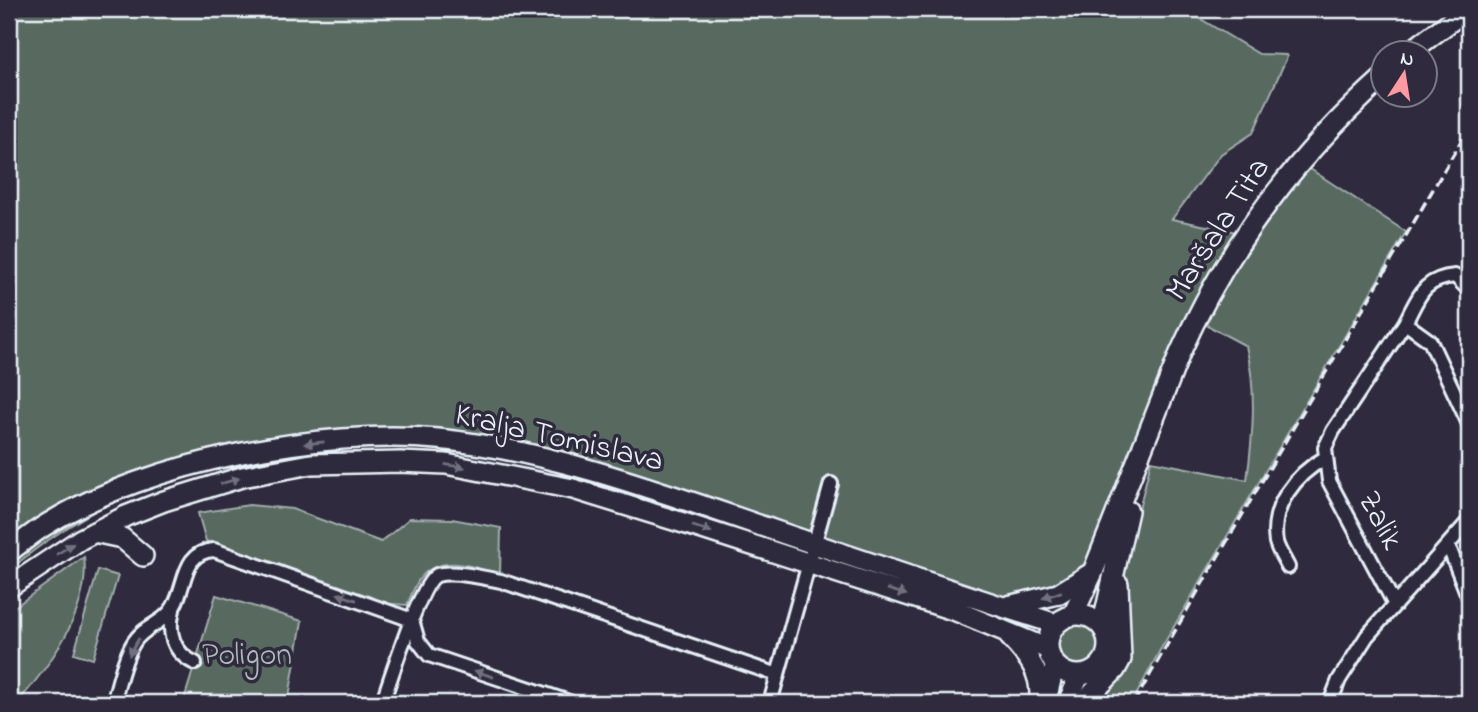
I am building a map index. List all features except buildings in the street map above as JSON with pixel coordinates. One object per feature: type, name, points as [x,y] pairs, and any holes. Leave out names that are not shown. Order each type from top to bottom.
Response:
[{"type":"main road","points":[[1429,38],[1467,9]]},
{"type":"main road","name":"Maršala Tita","points":[[1064,620],[1093,572],[1191,328],[1245,234],[1300,160],[1370,89]]},
{"type":"main road","name":"Kralja Tomislava","points":[[9,552],[50,523],[82,506],[154,477],[210,461],[279,446],[349,439],[438,439],[561,463],[654,490],[1005,607],[1064,620]]},
{"type":"main road","name":"Maršala Tita","points":[[1102,627],[1145,442]]},
{"type":"main road","name":"Kralja Tomislava","points":[[9,587],[94,532],[148,507],[242,477],[311,464],[446,464],[573,489],[956,611],[1004,631],[1052,657]]},
{"type":"main road","points":[[94,532],[122,538],[143,556]]},
{"type":"main road","points":[[1083,703],[1115,670],[1121,659],[1117,559]]},
{"type":"main road","points":[[1005,607],[1058,594],[1093,572]]},
{"type":"main road","points":[[1089,617],[1102,627],[1106,635],[1107,653],[1097,668],[1080,675],[1062,671],[1052,657],[1051,632],[1064,620],[1089,617]]},
{"type":"main road","points":[[1004,631],[1032,663],[1039,677],[1040,703]]},
{"type":"street","points":[[1288,567],[1277,545],[1275,528],[1280,505],[1297,479],[1310,466],[1325,458],[1325,448],[1333,430],[1405,323],[1417,297],[1428,284],[1440,277],[1455,276],[1469,290]]},
{"type":"street","points":[[1405,323],[1430,341],[1469,424]]},
{"type":"street","name":"Zalik","points":[[1325,458],[1329,481],[1395,605]]},
{"type":"street","points":[[770,703],[831,484]]},
{"type":"street","name":"Zalik","points":[[1330,703],[1339,680],[1367,636],[1469,520]]},
{"type":"street","name":"Zalik","points":[[1448,545],[1469,598]]},
{"type":"street","points":[[195,663],[177,651],[170,623],[193,557],[201,551],[214,550],[412,620]]},
{"type":"street","points":[[382,703],[428,583],[442,575],[464,575],[501,581],[778,675]]},
{"type":"street","points":[[113,703],[134,641],[167,617],[174,606]]},
{"type":"street","points":[[412,620],[418,641],[429,654],[572,703]]},
{"type":"street","points":[[1046,703],[1052,657]]},
{"type":"street","points":[[1067,703],[1080,675]]},
{"type":"green space","points":[[9,9],[1184,9],[1259,54],[1287,57],[1253,133],[1221,154],[1172,219],[1246,234],[1225,269],[1093,572],[1022,604],[524,454],[349,439],[149,478],[9,552]]},
{"type":"green space","points":[[1301,163],[1406,232],[1159,652],[1132,703],[1095,703],[1128,663],[1131,643],[1124,588],[1125,566],[1151,461],[1247,480],[1253,413],[1252,379],[1246,346],[1203,323]]},
{"type":"green space","points":[[116,499],[60,532],[9,571],[9,563],[64,522]]},
{"type":"green space","points":[[249,505],[292,509],[381,542],[410,518],[452,519],[501,528],[500,575],[460,564],[439,565],[430,569],[420,579],[407,605],[377,603],[206,541],[198,513]]},
{"type":"green space","points":[[84,557],[81,597],[66,636],[30,688],[17,703],[9,703],[9,611]]},
{"type":"green space","points":[[98,570],[118,576],[93,659],[74,653]]},
{"type":"green space","name":"Poligon","points":[[216,595],[302,621],[288,703],[183,703]]},
{"type":"green space","points":[[1078,617],[1093,622],[1101,630],[1106,645],[1101,660],[1093,668],[1078,673],[1063,668],[1055,660],[1050,645],[1055,630],[1063,622]]},
{"type":"railway","points":[[1134,703],[1469,127]]}]
